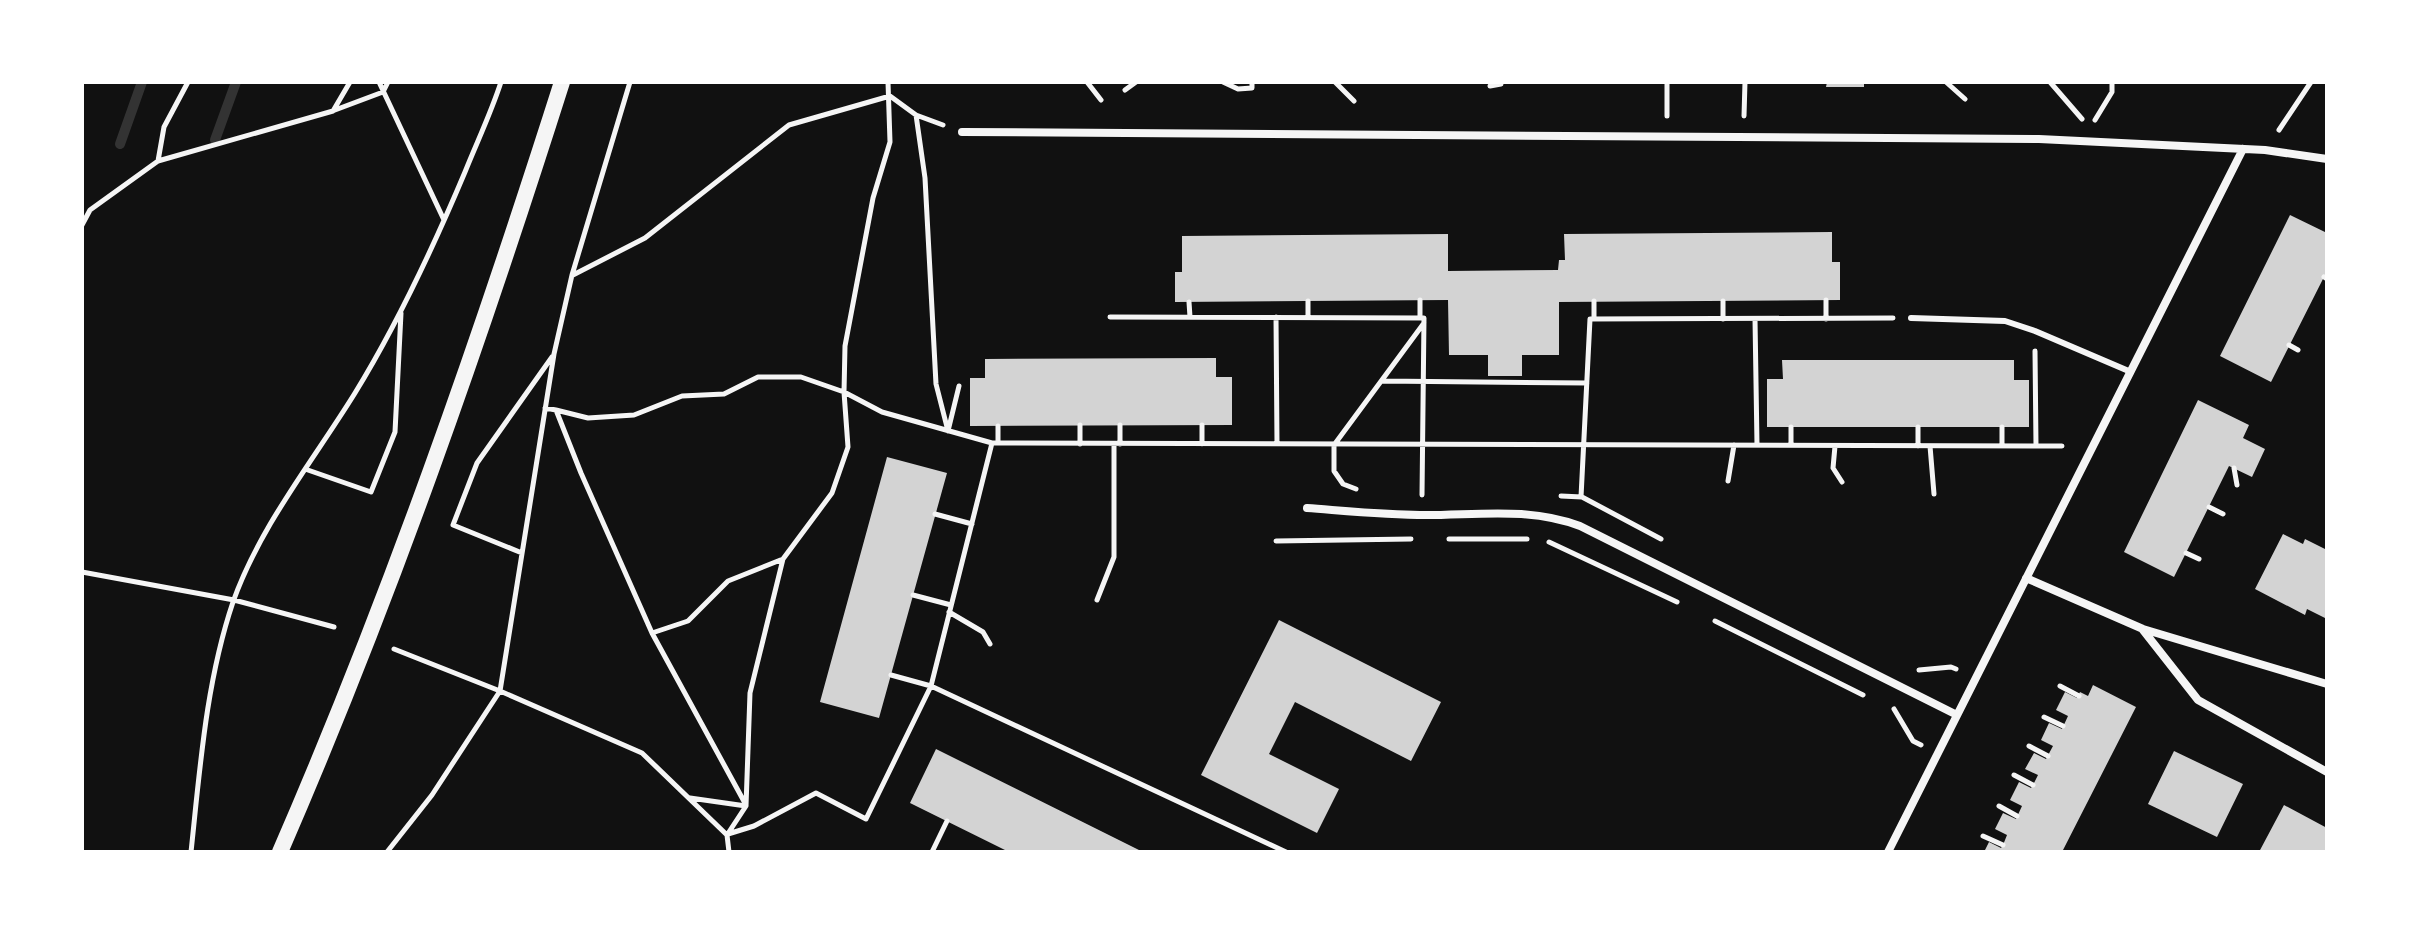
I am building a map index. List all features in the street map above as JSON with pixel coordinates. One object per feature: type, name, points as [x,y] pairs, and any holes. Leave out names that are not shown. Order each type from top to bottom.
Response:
[{"type":"main road","points":[[280,852],[417,514],[562,82]]},
{"type":"street","points":[[962,132],[2039,139],[2265,150],[2327,159]]},
{"type":"street","points":[[1888,852],[2243,149]]},
{"type":"street","points":[[1307,508],[1422,515],[1522,513],[1555,517],[1580,526],[1957,715]]},
{"type":"street","points":[[2026,578],[2143,629],[2327,684]]},
{"type":"street","points":[[2143,629],[2198,700],[2327,772]]},
{"type":"lane","points":[[1911,318],[2005,321],[2131,372]]},
{"type":"path","points":[[158,161],[164,127],[188,82]]},
{"type":"path","points":[[333,111],[350,82]]},
{"type":"path","points":[[379,82],[444,221]]},
{"type":"path","points":[[82,225],[90,210],[158,161],[333,111],[383,92],[388,82]]},
{"type":"path","points":[[191,852],[204,733],[216,664],[234,600],[270,524],[355,394],[401,312],[444,221],[501,82]]},
{"type":"path","points":[[387,852],[432,795],[500,691],[554,354],[572,275],[630,82]]},
{"type":"path","points":[[727,835],[746,806],[750,693],[783,559],[832,493],[848,447],[845,346],[873,198],[890,142],[888,82]]},
{"type":"path","points":[[1087,82],[1101,100]]},
{"type":"path","points":[[1125,90],[1136,82]]},
{"type":"path","points":[[1223,82],[1238,89],[1252,88],[1252,82]]},
{"type":"path","points":[[1335,82],[1354,101]]},
{"type":"path","points":[[1490,86],[1501,82]]},
{"type":"path","points":[[1667,82],[1668,137]]},
{"type":"path","points":[[1743,137],[1745,82]]},
{"type":"path","points":[[1946,82],[1965,99]]},
{"type":"path","points":[[2050,82],[2090,128],[2112,92],[2112,82]]},
{"type":"path","points":[[2265,150],[2311,82]]},
{"type":"path","points":[[572,275],[645,238],[789,125],[890,96]]},
{"type":"path","points":[[890,96],[916,115],[962,132]]},
{"type":"path","points":[[916,115],[925,178],[936,384],[948,431]]},
{"type":"path","points":[[1420,300],[1420,318]]},
{"type":"path","points":[[1826,300],[1826,319]]},
{"type":"path","points":[[1308,301],[1308,317]]},
{"type":"path","points":[[1594,301],[1594,319]]},
{"type":"path","points":[[1723,301],[1723,319]]},
{"type":"path","points":[[1189,302],[1190,317]]},
{"type":"path","points":[[305,469],[371,492],[395,432],[401,312]]},
{"type":"path","points":[[1110,317],[1424,318],[1422,515]]},
{"type":"path","points":[[1276,317],[1277,444]]},
{"type":"path","points":[[1580,526],[1590,319],[1911,318]]},
{"type":"path","points":[[1755,319],[1757,445]]},
{"type":"path","points":[[2035,331],[2036,446]]},
{"type":"path","points":[[2289,345],[2298,350]]},
{"type":"path","points":[[522,553],[453,525],[477,463],[554,354]]},
{"type":"path","points":[[545,408],[588,418],[634,415],[682,396],[724,394],[758,377],[801,377],[844,392],[882,412],[995,443],[2062,446]]},
{"type":"path","points":[[1382,381],[1587,383]]},
{"type":"path","points":[[948,431],[959,386]]},
{"type":"path","points":[[556,410],[652,633],[746,806]]},
{"type":"path","points":[[1080,425],[1080,444]]},
{"type":"path","points":[[1097,600],[1114,557],[1120,425]]},
{"type":"path","points":[[1202,425],[1202,444]]},
{"type":"path","points":[[727,835],[754,826],[816,793],[866,819],[931,686],[998,426]]},
{"type":"path","points":[[1791,427],[1791,445]]},
{"type":"path","points":[[1918,427],[1918,446]]},
{"type":"path","points":[[2002,427],[2002,446]]},
{"type":"path","points":[[1728,481],[1734,445]]},
{"type":"path","points":[[1835,446],[1833,468],[1842,482]]},
{"type":"path","points":[[1930,446],[1934,494]]},
{"type":"path","points":[[2234,468],[2237,485]]},
{"type":"path","points":[[2209,507],[2223,514]]},
{"type":"path","points":[[935,514],[972,524]]},
{"type":"path","points":[[1276,541],[1414,539]]},
{"type":"path","points":[[1444,539],[1535,539]]},
{"type":"path","points":[[1545,540],[1685,606]]},
{"type":"path","points":[[2186,553],[2199,559]]},
{"type":"path","points":[[652,633],[688,621],[728,581],[783,559]]},
{"type":"path","points":[[82,572],[234,600],[334,627]]},
{"type":"path","points":[[913,595],[950,609],[983,632],[990,644]]},
{"type":"path","points":[[1713,620],[1867,697]]},
{"type":"path","points":[[394,649],[642,753],[727,835],[729,852]]},
{"type":"path","points":[[891,675],[931,686],[1286,852]]},
{"type":"path","points":[[2060,686],[2079,696]]},
{"type":"path","points":[[1881,704],[1896,710],[1913,741]]},
{"type":"path","points":[[2044,717],[2063,726]]},
{"type":"path","points":[[2029,746],[2048,756]]},
{"type":"path","points":[[2014,775],[2033,785]]},
{"type":"path","points":[[689,798],[746,806]]},
{"type":"path","points":[[1999,806],[2017,816]]},
{"type":"path","points":[[932,852],[947,821]]},
{"type":"path","points":[[1983,836],[2003,845]]},
{"type":"building","points":[[1827,82],[1864,82],[1864,87],[1826,87]]},
{"type":"building","points":[[2290,215],[2327,233],[2327,271],[2271,382],[2220,356]]},
{"type":"building","points":[[1832,232],[1832,262],[1840,262],[1840,300],[1559,302],[1559,355],[1522,355],[1522,376],[1488,376],[1488,355],[1449,355],[1448,300],[1175,302],[1175,272],[1182,272],[1182,236],[1448,234],[1448,271],[1558,270],[1559,260],[1565,260],[1564,234]]},
{"type":"building","points":[[1216,358],[1216,377],[1232,377],[1232,425],[970,426],[970,378],[985,378],[985,359]]},
{"type":"building","points":[[1782,360],[2014,360],[2014,380],[2029,380],[2029,427],[1767,427],[1767,379],[1783,379]]},
{"type":"building","points":[[2198,400],[2249,425],[2243,438],[2265,449],[2252,477],[2229,466],[2174,577],[2124,552]]},
{"type":"building","points":[[887,457],[947,473],[879,718],[820,702]]},
{"type":"building","points":[[2283,534],[2303,544],[2305,539],[2327,550],[2327,619],[2307,609],[2305,615],[2255,589]]},
{"type":"building","points":[[1279,620],[1441,702],[1411,761],[1295,702],[1269,754],[1339,789],[1317,833],[1201,775]]},
{"type":"building","points":[[2093,685],[2136,707],[2062,852],[1984,852],[1989,842],[2001,848],[2003,845],[2007,835],[1995,829],[2003,813],[2016,819],[2022,806],[2010,800],[2019,782],[2031,788],[2033,785],[2038,775],[2025,769],[2034,753],[2046,759],[2053,746],[2041,740],[2049,723],[2062,729],[2068,716],[2056,710],[2065,692],[2077,698],[2080,692],[2088,696]]},
{"type":"building","points":[[936,749],[1143,852],[1009,852],[910,803]]},
{"type":"building","points":[[2174,751],[2243,784],[2217,837],[2148,804]]},
{"type":"building","points":[[2284,805],[2327,828],[2327,852],[2259,852]]},
{"type":"waterway","points":[[120,144],[142,82]]},
{"type":"waterway","points":[[215,140],[236,82]]}]
